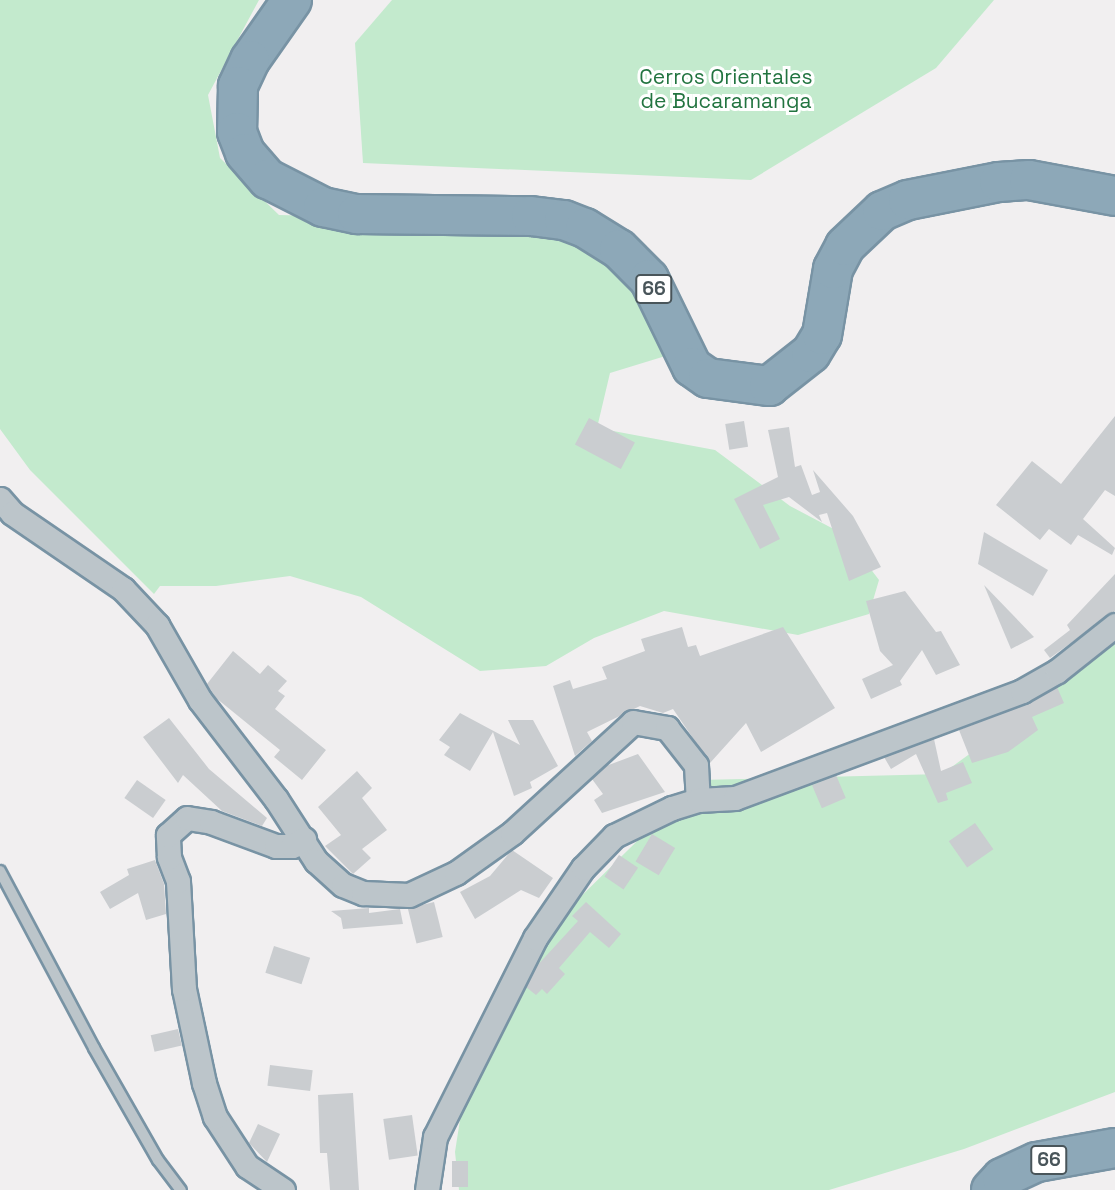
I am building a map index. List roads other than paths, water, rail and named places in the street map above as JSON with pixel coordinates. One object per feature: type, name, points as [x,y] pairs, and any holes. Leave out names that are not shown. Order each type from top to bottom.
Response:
[{"type":"highway","name":"66","points":[[292,0],[250,60],[238,86],[236,132],[244,153],[268,179],[323,207],[357,214],[531,216],[564,219],[585,228],[619,249],[649,279],[692,367],[708,377],[769,386],[811,353],[822,335],[833,270],[845,246],[862,226],[891,207],[908,200],[1029,180],[1115,196]]},
{"type":"highway","name":"66","points":[[991,1190],[1002,1178],[1037,1162],[1115,1148]]},
{"type":"street","points":[[0,499],[12,513],[123,589],[157,625],[200,700],[304,839],[316,861],[343,885],[362,893],[409,895],[456,873],[512,833],[633,722],[667,728],[696,765],[698,800]]},
{"type":"street","points":[[427,1190],[435,1137],[535,938],[583,867],[614,836],[644,819],[698,800],[735,798],[1023,691],[1057,671],[1115,625]]},
{"type":"street","points":[[283,1190],[247,1166],[215,1117],[204,1083],[184,989],[178,881],[169,857],[169,835],[187,818],[211,822],[276,846],[292,846],[304,839]]},
{"type":"lane","points":[[0,872],[93,1048],[158,1160],[181,1190]]},
{"type":"park label","name":"Cerros Orientales de Bucaramanga","points":[[726,89]]}]
